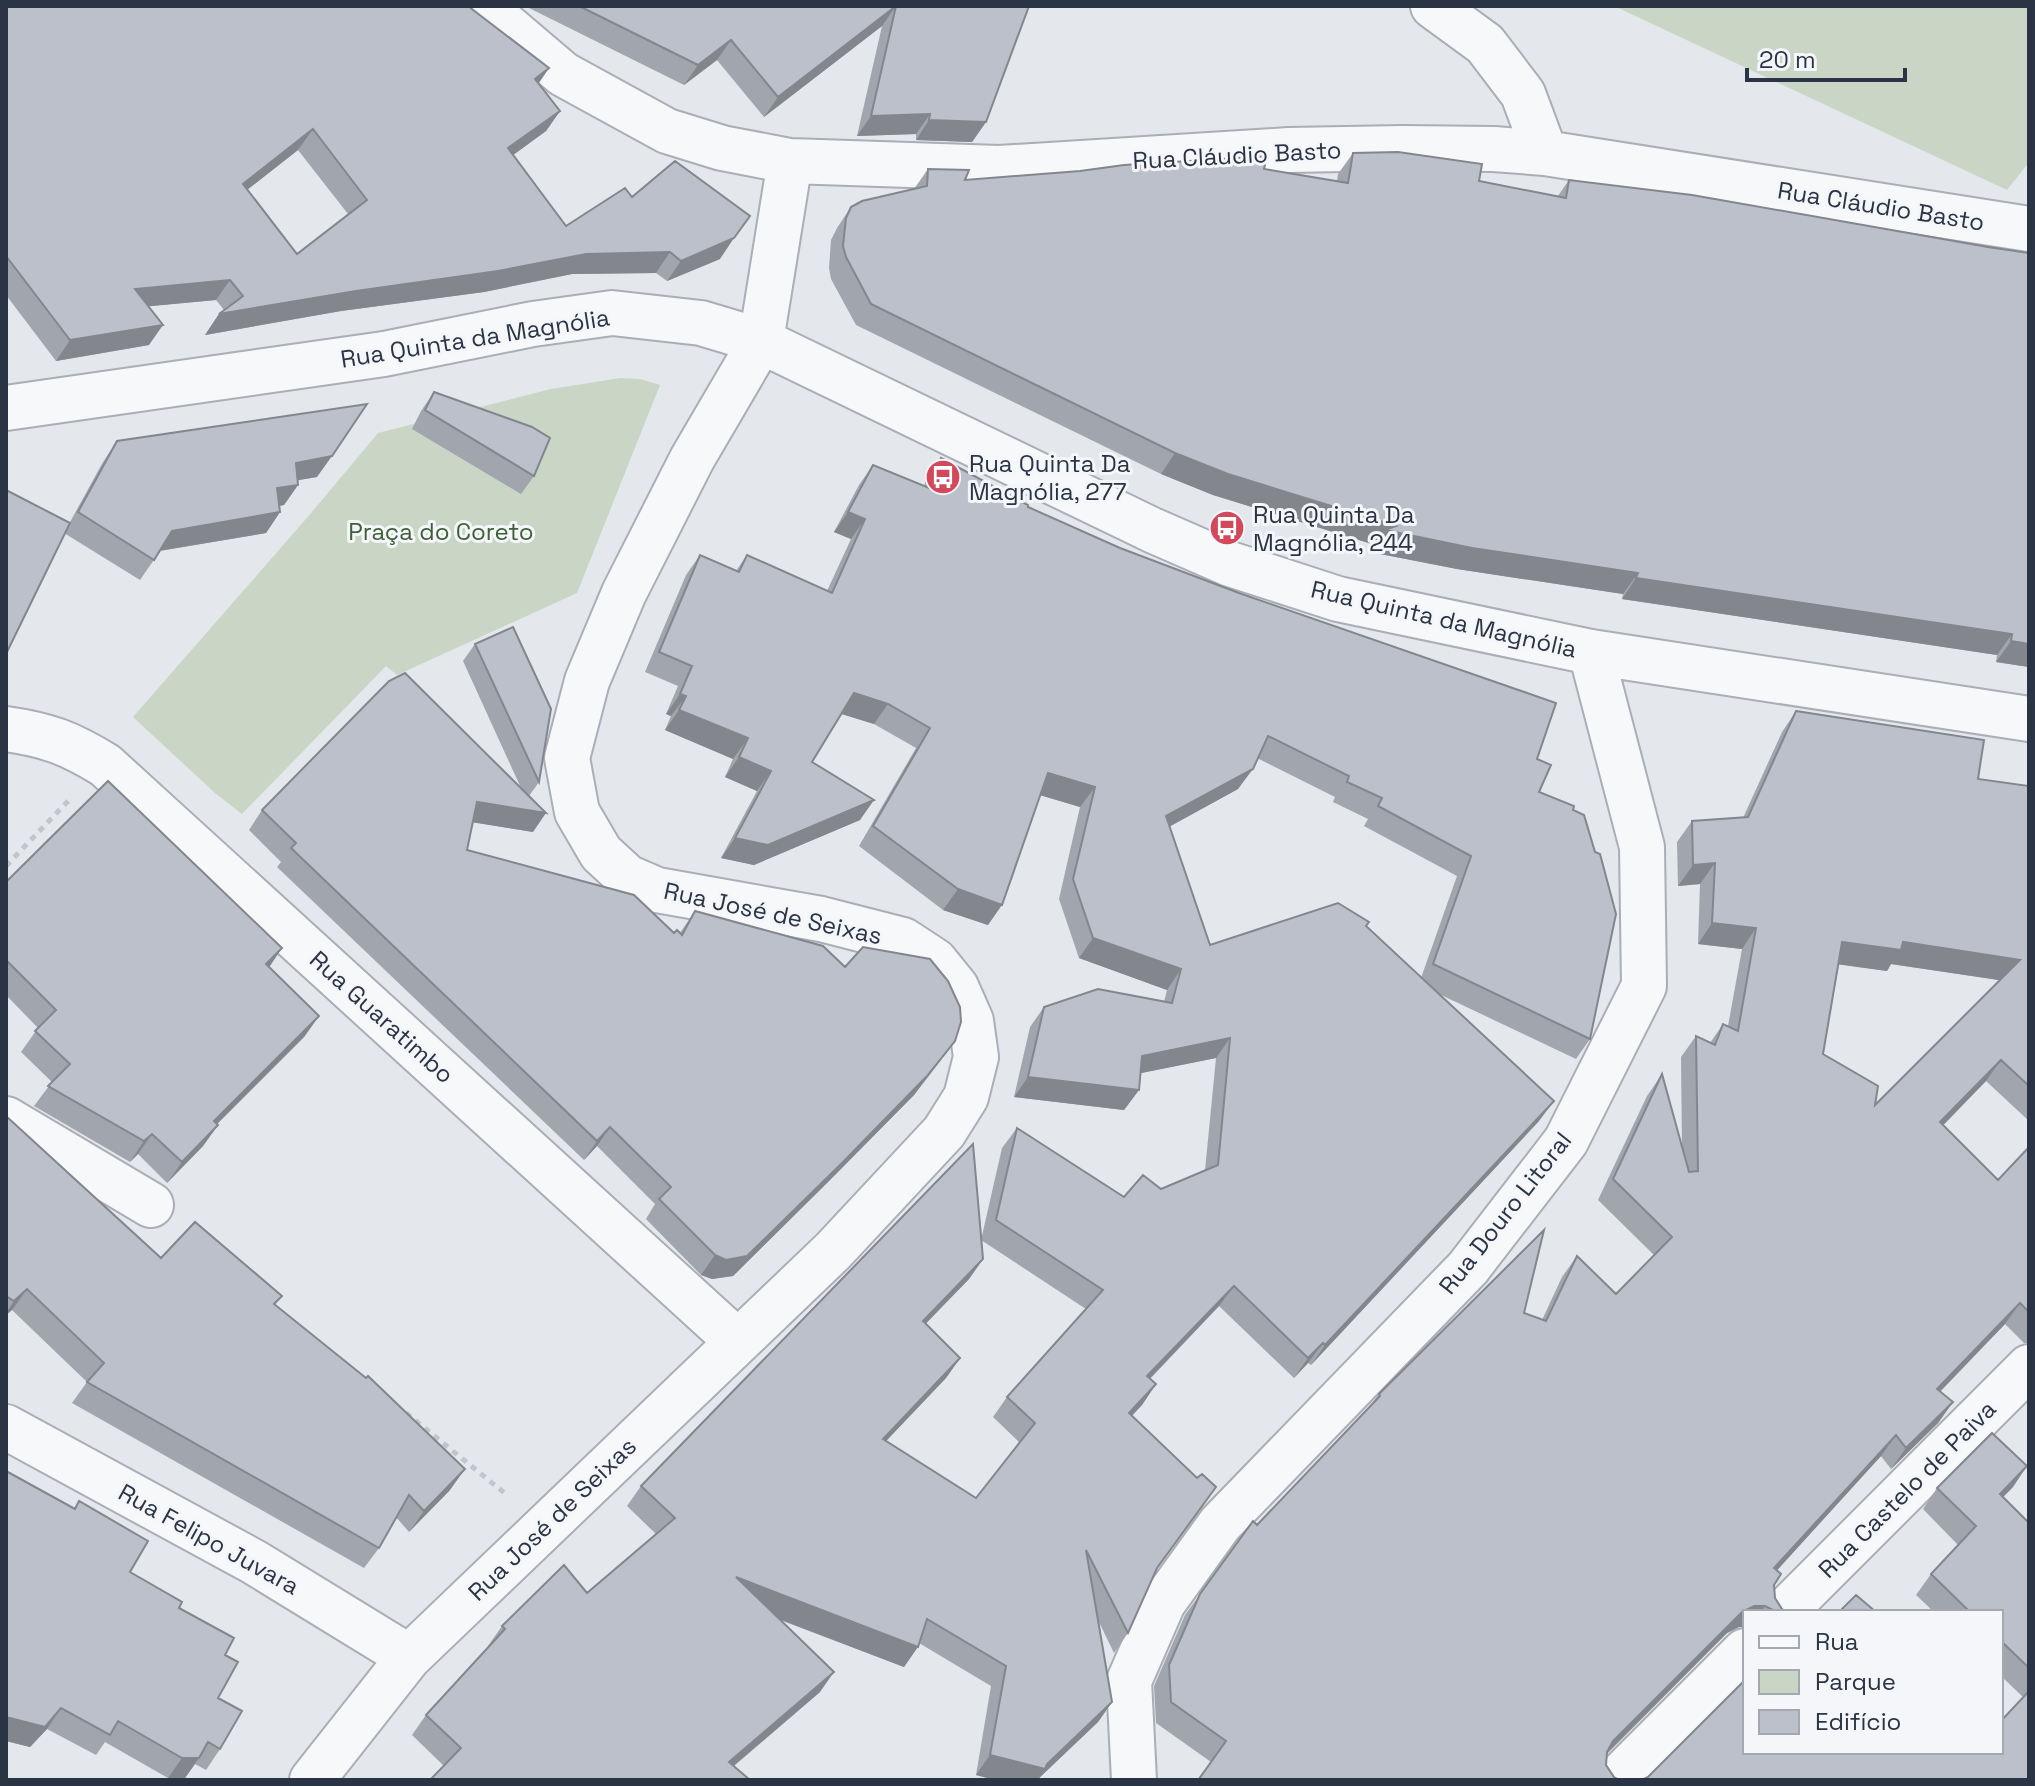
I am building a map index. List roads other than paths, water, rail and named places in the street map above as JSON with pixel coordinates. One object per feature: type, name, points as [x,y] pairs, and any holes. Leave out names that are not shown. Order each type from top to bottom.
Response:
[{"type":"street","name":"Rua Cláudio Basto","points":[[483,6],[563,74],[667,131],[722,148],[790,161],[999,168],[1304,150],[1494,149],[1545,153],[2027,226]]},
{"type":"street","points":[[1433,6],[1485,44],[1523,94],[1545,153]]},
{"type":"street","name":"Rua José de Seixas","points":[[312,1780],[409,1657],[833,1251],[944,1132],[966,1097],[976,1057],[971,1021],[956,987],[935,961],[903,940],[821,919],[657,890],[627,877],[601,853],[577,812],[567,758],[587,681],[624,593],[678,485],[761,341],[790,161]]},
{"type":"street","name":"Rua Quinta da Magnólia","points":[[6,408],[384,354],[533,324],[612,313],[701,323],[761,341],[1124,517],[1230,564],[1338,599],[1591,652],[2029,719]]},
{"type":"street","name":"Rua Douro Litoral","points":[[1134,1780],[1129,1681],[1163,1603],[1220,1524],[1468,1268],[1566,1141],[1644,986],[1642,847],[1591,652]]},
{"type":"street","name":"Rua Guaratimbo","points":[[6,729],[45,735],[78,748],[105,765],[738,1342]]},
{"type":"street","points":[[6,1119],[151,1205]]},
{"type":"street","name":"Rua Castelo de Paiva","points":[[1786,1610],[2029,1367]]},
{"type":"street","name":"Rua Felipo Juvara","points":[[6,1427],[254,1562],[409,1657]]},
{"type":"street","points":[[1616,1780],[1743,1653]]},
{"type":"place","name":"Rua Quinta Da Magnólia, 277","points":[[943,477]]},
{"type":"place","name":"Rua Quinta Da Magnólia, 244","points":[[1227,528]]},
{"type":"park label","name":"Praça do Coreto","points":[[441,531]]}]
